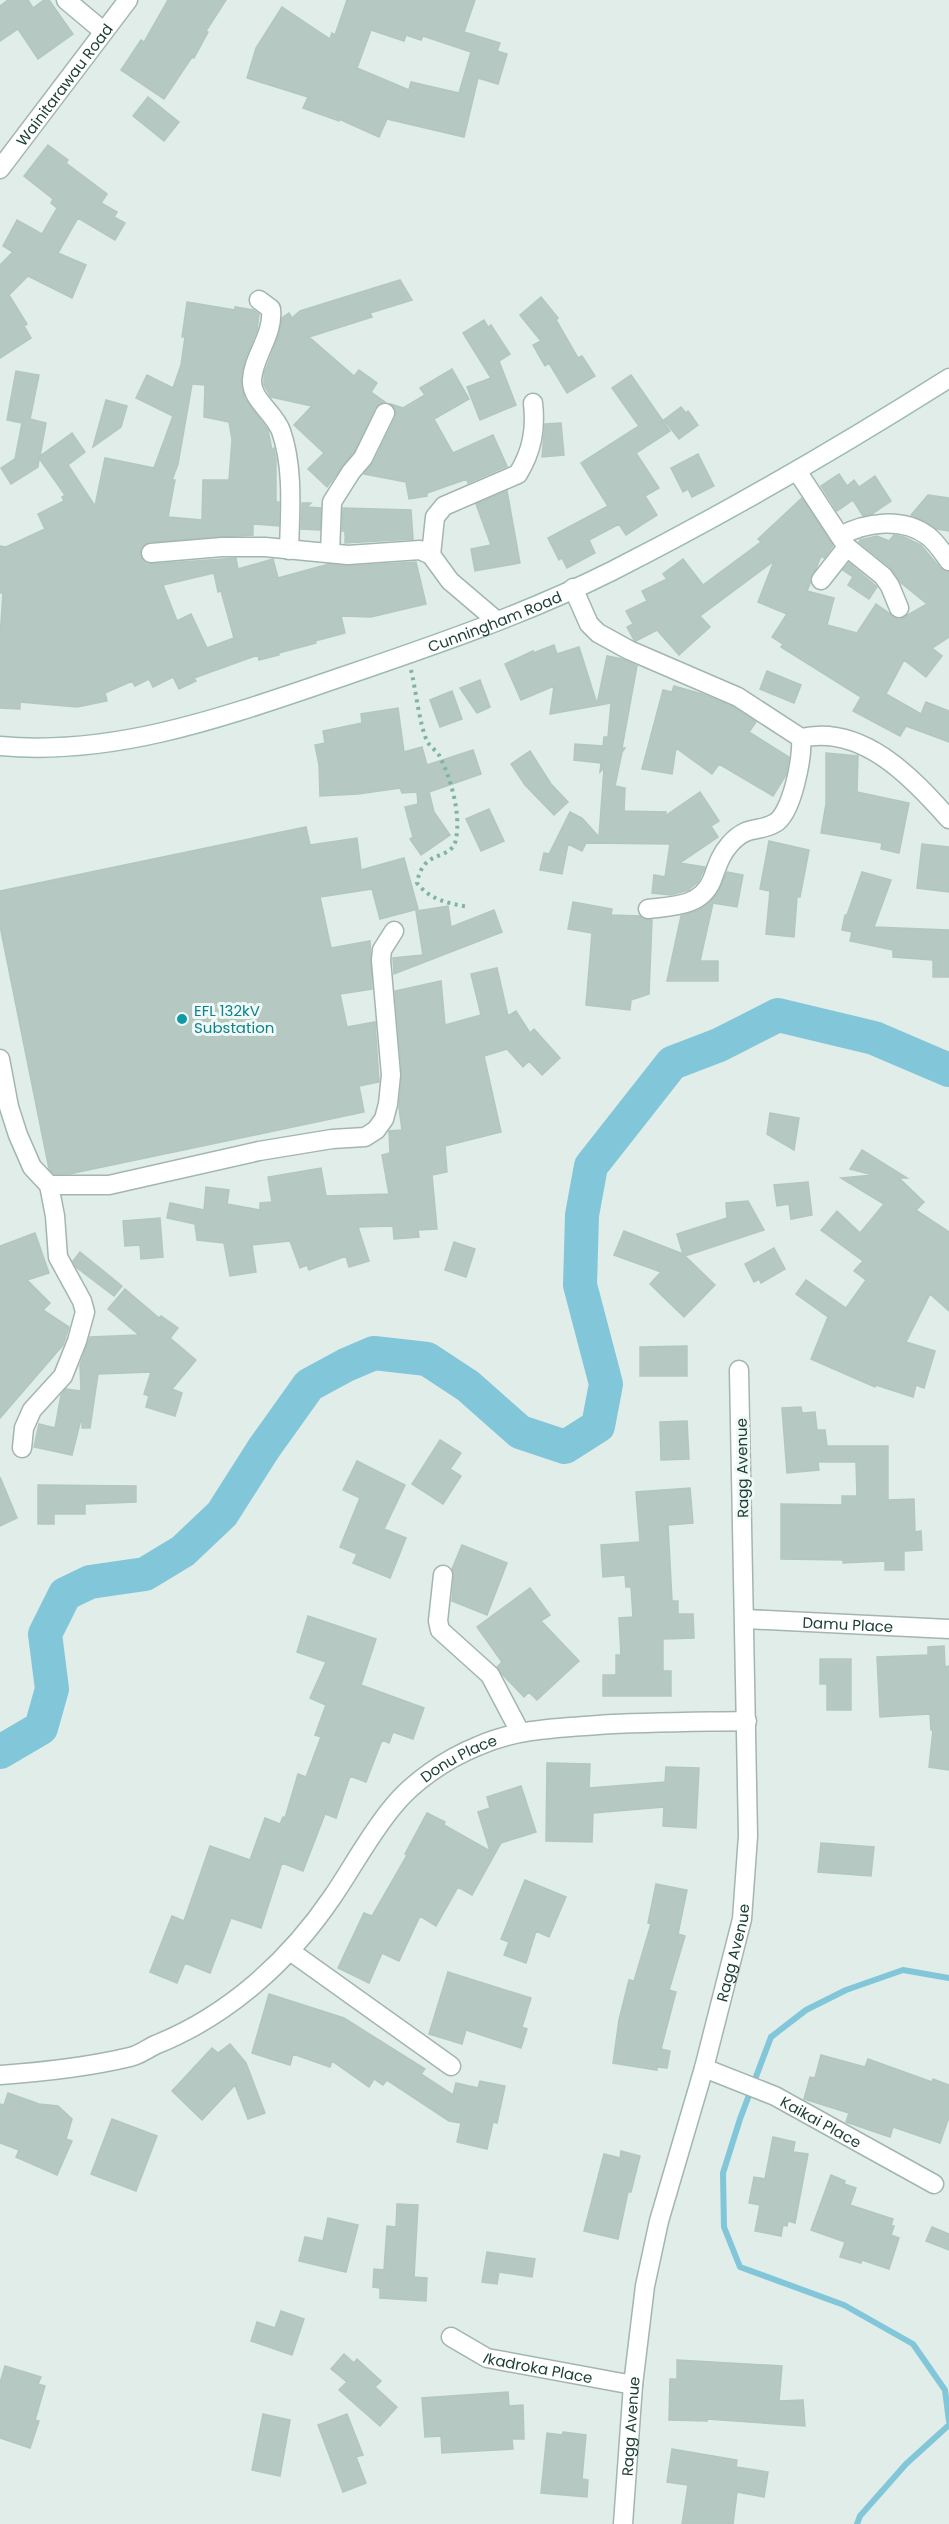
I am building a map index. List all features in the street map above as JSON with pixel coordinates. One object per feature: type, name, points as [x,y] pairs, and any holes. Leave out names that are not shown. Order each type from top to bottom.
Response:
[{"type":"street","points":[[66,0],[103,31]]},
{"type":"street","name":"Wainitarawau Road","points":[[0,169],[55,100],[103,31],[128,0]]},
{"type":"street","points":[[259,300],[271,309],[272,320],[252,379],[255,394],[272,414],[281,430],[290,499],[289,550]]},
{"type":"street","name":"Cunningham Road","points":[[0,746],[72,747],[162,734],[408,655],[497,621],[611,571],[797,471],[949,378]]},
{"type":"street","points":[[431,555],[435,518],[444,506],[518,474],[532,446],[535,417],[532,403]]},
{"type":"street","points":[[330,553],[332,502],[345,480],[363,458],[385,413]]},
{"type":"street","points":[[797,471],[843,541],[883,576],[899,608]]},
{"type":"street","points":[[821,580],[843,541],[854,529],[875,524],[912,528],[928,536],[949,561]]},
{"type":"street","points":[[152,553],[222,547],[348,555],[413,549],[431,555],[450,581],[497,621]]},
{"type":"street","points":[[573,588],[589,624],[598,633],[629,650],[738,697],[801,738],[828,734],[844,737],[899,766],[918,783],[949,819]]},
{"type":"street","points":[[648,909],[687,904],[698,898],[709,886],[723,853],[737,837],[752,829],[770,826],[784,817],[801,761],[801,738]]},
{"type":"street","points":[[49,1185],[109,1185],[259,1151],[332,1139],[365,1137],[376,1130],[384,1119],[391,1075],[381,960],[382,950],[394,931]]},
{"type":"street","points":[[0,1059],[9,1107],[18,1136],[32,1167],[49,1185],[56,1216],[58,1257],[82,1301],[85,1312],[77,1341],[63,1376],[32,1410],[24,1428],[22,1448]]},
{"type":"street","name":"Ragg Avenue","points":[[623,2524],[633,2385],[645,2286],[659,2221],[704,2068],[742,1918],[748,1836],[746,1619],[739,1370]]},
{"type":"street","points":[[443,1575],[438,1621],[440,1630],[490,1675],[520,1732]]},
{"type":"street","name":"Damu Place","points":[[746,1619],[949,1629]]},
{"type":"street","name":"Donu Place","points":[[0,2075],[36,2073],[133,2056],[212,2016],[266,1976],[290,1951],[331,1899],[390,1809],[416,1784],[477,1746],[520,1732],[630,1723],[747,1721]]},
{"type":"street","points":[[290,1951],[451,2066]]},
{"type":"street","name":"Kaikai Place","points":[[704,2068],[775,2096],[934,2184]]},
{"type":"street","name":"Ikadroka Place","points":[[451,2337],[488,2358],[633,2385]]},
{"type":"path","points":[[408,655],[428,743],[438,753],[456,801],[457,839],[454,847],[451,851],[437,855],[424,864],[419,872],[417,883],[429,896],[468,907]]},
{"type":"building","points":[[8,0],[28,0],[33,8],[44,0],[49,0],[73,34],[38,59],[18,29],[0,41],[0,6]]},
{"type":"building","points":[[168,0],[226,0],[206,31],[208,32],[194,58],[192,57],[164,99],[121,70],[141,40],[144,42]]},
{"type":"building","points":[[347,0],[475,0],[464,32],[500,43],[497,51],[507,54],[498,84],[478,78],[464,137],[387,119],[379,137],[339,119],[339,121],[303,108],[308,97],[247,78],[256,48],[282,7],[330,39],[332,33],[335,35]],"holes":[[[371,30],[404,41],[406,35],[421,40],[423,36],[471,52],[459,93],[411,82],[409,90],[357,68]]]},
{"type":"building","points":[[148,97],[179,122],[164,141],[133,116]]},
{"type":"building","points":[[48,145],[68,160],[66,163],[107,194],[101,203],[117,212],[114,217],[125,223],[115,240],[78,218],[58,253],[86,265],[72,298],[28,276],[9,295],[27,324],[24,326],[31,338],[0,358],[0,265],[13,252],[3,246],[17,220],[42,234],[57,208],[51,203],[53,199],[24,176]]},
{"type":"building","points":[[400,280],[412,300],[370,313],[372,317],[309,337],[354,376],[359,370],[377,383],[371,392],[385,402],[375,408],[354,452],[327,487],[308,469],[324,453],[294,425],[312,406],[271,397],[264,385],[264,374],[277,340],[282,318],[289,313],[292,318],[300,311]]},
{"type":"building","points":[[541,297],[558,318],[556,320],[578,358],[582,356],[595,376],[567,393],[549,363],[545,366],[533,345],[541,341],[520,315]]},
{"type":"building","points":[[187,302],[235,310],[235,307],[253,310],[259,314],[257,330],[245,359],[241,381],[245,399],[268,430],[272,450],[274,448],[279,526],[253,524],[253,535],[149,542],[141,549],[142,560],[152,564],[236,558],[238,569],[273,559],[278,578],[329,564],[349,566],[416,562],[426,604],[371,617],[341,616],[345,633],[279,653],[279,655],[259,660],[258,655],[194,678],[196,681],[179,689],[173,677],[153,687],[149,679],[135,686],[132,681],[105,693],[107,701],[77,707],[20,702],[20,709],[0,708],[0,638],[3,593],[0,593],[0,546],[6,547],[45,529],[38,514],[64,501],[62,497],[65,495],[39,458],[38,467],[11,484],[1,468],[15,459],[22,423],[7,420],[16,371],[39,375],[30,419],[46,423],[40,456],[72,433],[85,452],[68,465],[95,506],[105,458],[154,468],[173,416],[136,398],[147,375],[173,388],[181,365],[185,337],[182,337]],"holes":[[[192,384],[205,385],[204,417],[229,422],[232,440],[229,480],[203,480],[202,520],[168,517],[175,480],[172,480],[178,464]],[[214,573],[234,638],[207,648],[191,614],[177,621],[163,585]]]},
{"type":"building","points":[[484,320],[488,327],[491,325],[510,354],[499,361],[516,405],[480,420],[467,387],[491,378],[463,333]]},
{"type":"building","points":[[452,369],[469,399],[434,419],[453,453],[493,435],[507,466],[468,483],[467,479],[427,493],[427,496],[409,499],[406,482],[364,474],[373,463],[395,418],[396,412],[391,404],[403,408],[425,395],[420,388]]},
{"type":"building","points":[[631,375],[670,431],[636,453],[659,488],[645,496],[657,515],[626,535],[619,524],[589,540],[595,553],[567,568],[562,558],[559,560],[548,538],[608,506],[581,463],[639,426],[612,388]]},
{"type":"building","points":[[106,400],[127,406],[121,427],[93,447]]},
{"type":"building","points":[[681,407],[686,413],[688,411],[698,425],[679,439],[664,420]]},
{"type":"building","points":[[561,423],[564,455],[542,457],[545,424]]},
{"type":"building","points":[[698,454],[714,486],[692,497],[688,489],[683,492],[671,468]]},
{"type":"building","points":[[839,474],[847,486],[854,480],[859,487],[875,476],[891,501],[872,514],[863,516],[853,500],[837,511],[821,486]]},
{"type":"building","points":[[507,491],[520,563],[475,571],[471,549],[491,545],[476,504]]},
{"type":"building","points":[[928,495],[949,498],[949,531],[937,529],[911,515]]},
{"type":"building","points":[[802,498],[833,546],[824,558],[821,556],[807,591],[834,598],[827,625],[857,633],[876,604],[899,620],[927,604],[900,582],[890,567],[859,542],[860,540],[877,536],[889,541],[894,535],[904,537],[921,545],[940,568],[949,572],[949,637],[932,648],[942,656],[926,677],[904,660],[886,694],[921,714],[926,702],[949,711],[949,742],[906,726],[900,736],[853,711],[861,697],[781,647],[783,644],[772,637],[787,614],[758,602],[774,561],[700,616],[710,627],[679,655],[657,630],[634,640],[627,627],[633,624],[626,611],[647,601],[642,591],[667,579],[663,574],[683,559],[703,585],[761,542],[758,539]]},
{"type":"building","points":[[302,503],[311,503],[307,507],[321,508],[320,530],[301,529]]},
{"type":"building","points":[[343,508],[411,510],[413,539],[345,543],[345,538],[349,536],[345,536],[345,531],[342,531]]},
{"type":"building","points":[[849,563],[877,587],[869,599],[848,585],[853,577],[843,570]]},
{"type":"building","points":[[554,645],[557,654],[579,647],[597,704],[607,656],[622,659],[637,666],[622,748],[625,748],[622,752],[615,786],[625,788],[624,811],[666,812],[665,816],[700,792],[719,821],[711,826],[718,837],[680,863],[705,867],[698,882],[688,890],[671,895],[652,893],[654,875],[665,877],[670,844],[586,843],[582,851],[568,844],[562,874],[540,870],[544,853],[549,854],[570,812],[582,818],[599,837],[604,768],[600,772],[601,763],[574,760],[575,744],[603,746],[604,737],[608,737],[611,703],[550,714],[554,686],[521,700],[505,664],[533,651],[533,653]]},
{"type":"building","points":[[767,671],[801,685],[794,703],[760,689]]},
{"type":"building","points":[[480,680],[490,707],[477,713],[460,688]]},
{"type":"building","points":[[674,686],[702,694],[733,707],[756,722],[749,732],[789,757],[786,775],[773,796],[719,764],[712,774],[676,748],[672,774],[642,769],[663,690],[672,692]]},
{"type":"building","points":[[452,691],[462,719],[440,727],[430,700]]},
{"type":"building","points":[[398,708],[404,752],[422,747],[427,765],[473,750],[481,774],[429,792],[434,812],[450,835],[421,855],[410,839],[413,837],[405,807],[418,804],[417,792],[402,793],[400,788],[320,796],[319,765],[315,745],[325,743],[323,731],[362,723],[361,714]]},
{"type":"building","points":[[530,751],[551,784],[568,802],[554,815],[525,785],[511,764]]},
{"type":"building","points":[[826,753],[858,756],[857,792],[909,803],[899,853],[881,849],[882,843],[821,833],[826,804]]},
{"type":"building","points":[[489,809],[504,841],[481,851],[466,819]]},
{"type":"building","name":"EFL 132kV Substation","points":[[306,827],[310,845],[357,838],[361,870],[404,858],[418,909],[380,919],[372,889],[320,897],[331,948],[370,941],[372,989],[340,994],[347,1027],[375,1022],[379,1082],[359,1086],[364,1112],[69,1174],[54,1174],[49,1169],[0,926],[0,891]]},
{"type":"building","points":[[769,841],[809,850],[800,897],[797,897],[794,937],[766,934],[770,891],[760,889]]},
{"type":"building","points":[[922,844],[949,847],[949,892],[917,888]]},
{"type":"building","points":[[727,872],[743,875],[737,907],[713,903],[700,961],[718,961],[718,981],[667,981],[681,916],[697,911],[709,903],[717,894]]},
{"type":"building","points":[[862,872],[891,880],[874,927],[949,930],[949,977],[933,977],[933,960],[893,957],[893,950],[850,941],[852,932],[842,930],[845,915],[847,915]]},
{"type":"building","points":[[573,902],[612,909],[611,915],[640,916],[652,920],[649,994],[631,1000],[630,1010],[586,1005],[592,933],[568,929]]},
{"type":"building","points":[[448,906],[451,927],[494,910],[502,932],[394,974],[393,958],[423,955],[416,911]]},
{"type":"building","points":[[497,968],[508,1016],[516,1011],[530,1033],[534,1029],[560,1058],[542,1075],[529,1061],[523,1067],[507,1049],[484,1056],[501,1132],[445,1146],[447,1172],[432,1175],[437,1229],[418,1230],[419,1237],[394,1239],[393,1226],[358,1227],[369,1261],[349,1267],[346,1256],[309,1270],[307,1265],[300,1268],[290,1241],[252,1245],[256,1272],[230,1276],[224,1243],[197,1240],[195,1224],[167,1218],[170,1203],[204,1210],[206,1187],[229,1190],[227,1204],[260,1210],[260,1203],[272,1202],[268,1177],[321,1168],[326,1196],[389,1194],[382,1155],[390,1153],[389,1131],[402,1130],[399,1108],[402,1074],[395,991],[441,981],[445,1025],[481,1015],[471,974]]},
{"type":"building","points":[[770,1113],[799,1118],[794,1150],[767,1134]]},
{"type":"building","points":[[862,1150],[907,1178],[899,1178],[924,1202],[916,1210],[949,1232],[949,1311],[930,1294],[906,1342],[935,1351],[924,1388],[916,1385],[913,1397],[876,1385],[875,1387],[811,1359],[828,1317],[796,1294],[806,1280],[846,1308],[866,1280],[854,1271],[863,1261],[821,1230],[837,1211],[860,1233],[884,1204],[841,1178],[873,1175],[850,1169]]},
{"type":"building","points":[[808,1182],[812,1215],[791,1219],[789,1204],[777,1206],[774,1185]]},
{"type":"building","points":[[748,1201],[764,1230],[685,1256],[715,1285],[684,1317],[650,1284],[661,1272],[614,1255],[624,1231],[683,1254],[677,1234],[727,1218],[726,1203]]},
{"type":"building","points":[[160,1218],[163,1257],[141,1259],[140,1245],[125,1246],[123,1221]]},
{"type":"building","points":[[35,1233],[49,1273],[27,1280],[50,1303],[43,1310],[69,1327],[63,1345],[0,1418],[0,1246]]},
{"type":"building","points":[[454,1242],[475,1249],[466,1277],[445,1270]]},
{"type":"building","points":[[774,1248],[785,1269],[761,1283],[759,1279],[754,1282],[745,1264]]},
{"type":"building","points":[[80,1252],[122,1286],[114,1296],[76,1267],[73,1261]]},
{"type":"building","points":[[125,1289],[159,1318],[161,1316],[178,1328],[170,1338],[196,1360],[172,1389],[182,1393],[175,1416],[146,1407],[149,1396],[144,1394],[151,1372],[98,1374],[90,1428],[82,1428],[82,1415],[72,1455],[34,1447],[39,1424],[55,1428],[61,1395],[66,1389],[81,1391],[80,1365],[90,1337],[139,1335],[108,1309]]},
{"type":"building","points":[[687,1346],[687,1376],[640,1376],[640,1347]]},
{"type":"building","points":[[801,1407],[802,1413],[815,1412],[817,1430],[825,1430],[827,1446],[888,1446],[888,1500],[914,1499],[915,1532],[921,1531],[922,1550],[904,1551],[904,1570],[885,1570],[885,1561],[843,1563],[843,1560],[781,1559],[781,1504],[842,1505],[842,1496],[857,1496],[856,1462],[818,1462],[819,1470],[787,1473],[782,1408]]},
{"type":"building","points":[[687,1421],[689,1459],[661,1460],[660,1422]]},
{"type":"building","points":[[440,1440],[461,1453],[450,1469],[461,1476],[443,1504],[412,1484]]},
{"type":"building","points":[[357,1461],[405,1485],[384,1529],[406,1538],[390,1578],[353,1563],[357,1554],[340,1547],[360,1498],[343,1490]]},
{"type":"building","points":[[0,1477],[17,1518],[0,1526]]},
{"type":"building","points":[[38,1485],[136,1486],[136,1502],[85,1504],[85,1514],[54,1514],[54,1524],[38,1524]]},
{"type":"building","points":[[690,1488],[693,1523],[668,1525],[672,1601],[678,1601],[678,1614],[693,1614],[694,1638],[663,1639],[663,1671],[671,1671],[671,1696],[603,1696],[603,1675],[616,1675],[616,1655],[621,1655],[619,1618],[633,1617],[631,1587],[626,1587],[625,1575],[603,1577],[601,1545],[640,1542],[636,1492]]},
{"type":"building","points":[[462,1545],[507,1563],[487,1615],[452,1601],[454,1576],[452,1569]]},
{"type":"building","points":[[530,1588],[550,1615],[541,1621],[579,1661],[537,1700],[529,1692],[524,1697],[502,1674],[497,1667],[502,1662],[477,1627]]},
{"type":"building","points":[[308,1616],[376,1639],[361,1685],[424,1708],[413,1739],[393,1732],[389,1743],[382,1740],[366,1782],[350,1776],[336,1818],[325,1814],[303,1871],[282,1863],[261,1928],[231,1918],[210,1973],[185,1963],[177,1983],[150,1972],[172,1916],[184,1921],[210,1846],[250,1860],[265,1818],[280,1824],[283,1817],[285,1818],[298,1774],[306,1777],[321,1737],[315,1735],[326,1705],[310,1698],[326,1662],[297,1652]]},
{"type":"building","points":[[944,1646],[945,1667],[949,1666],[949,1770],[929,1767],[933,1730],[931,1730],[930,1714],[880,1717],[877,1657],[928,1655],[928,1647]]},
{"type":"building","points":[[820,1659],[851,1659],[851,1710],[827,1710],[827,1684],[820,1684]]},
{"type":"building","points":[[547,1763],[590,1764],[589,1788],[665,1782],[666,1767],[699,1768],[696,1828],[663,1826],[664,1807],[593,1813],[592,1842],[546,1841]]},
{"type":"building","points":[[521,1786],[536,1832],[501,1843],[472,1895],[458,1887],[436,1926],[420,1916],[399,1961],[382,1953],[369,1983],[338,1968],[364,1913],[372,1916],[407,1855],[405,1854],[427,1813],[490,1851],[478,1812],[490,1808],[487,1797]]},
{"type":"building","points":[[821,1843],[874,1847],[871,1876],[818,1872]]},
{"type":"building","points":[[525,1880],[566,1897],[549,1937],[536,1931],[526,1963],[504,1955],[509,1942],[501,1939]]},
{"type":"building","points":[[656,1884],[687,1890],[678,1934],[685,1936],[669,1990],[676,1992],[661,2049],[670,2051],[667,2068],[657,2067],[657,2070],[613,2063],[619,2020],[629,1980],[634,1981],[651,1924],[648,1923]]},
{"type":"building","points":[[448,1972],[531,1998],[522,2027],[527,2029],[521,2048],[466,2030],[462,2044],[429,2034]]},
{"type":"building","points":[[269,1994],[344,2018],[425,2069],[421,2074],[453,2095],[456,2083],[478,2088],[480,2081],[505,2086],[497,2123],[493,2122],[487,2149],[457,2142],[461,2123],[449,2121],[387,2080],[383,2085],[374,2079],[369,2087],[332,2061],[330,2067],[293,2054],[290,2065],[252,2053]]},
{"type":"building","points":[[230,2044],[246,2063],[265,2113],[248,2119],[235,2085],[202,2120],[172,2091],[212,2048],[218,2053]]},
{"type":"building","points":[[821,2055],[865,2067],[868,2059],[932,2082],[933,2079],[949,2085],[949,2117],[940,2143],[893,2127],[890,2137],[846,2122],[849,2113],[804,2099],[810,2077],[815,2078]]},
{"type":"building","points":[[8,2093],[39,2104],[58,2106],[72,2119],[66,2139],[72,2141],[57,2175],[16,2157],[19,2150],[0,2143],[0,2104],[4,2105]]},
{"type":"building","points":[[112,2119],[157,2136],[136,2191],[91,2174]]},
{"type":"building","points":[[773,2137],[795,2142],[793,2152],[808,2154],[795,2223],[788,2221],[787,2226],[783,2225],[781,2236],[755,2231],[760,2205],[749,2203],[754,2177],[765,2179]]},
{"type":"building","points":[[621,2151],[640,2156],[631,2192],[628,2192],[618,2239],[584,2231],[604,2154],[620,2158]]},
{"type":"building","points":[[831,2175],[845,2181],[844,2184],[856,2188],[850,2205],[893,2219],[891,2226],[894,2226],[891,2235],[899,2238],[889,2269],[862,2260],[861,2263],[840,2257],[845,2242],[811,2230]]},
{"type":"building","points":[[397,2204],[418,2205],[414,2277],[427,2278],[426,2301],[380,2298],[380,2288],[373,2287],[374,2269],[384,2270],[387,2226],[396,2227]]},
{"type":"building","points":[[328,2218],[358,2225],[346,2272],[299,2261],[305,2237],[323,2241]]},
{"type":"building","points":[[932,2227],[949,2234],[949,2250],[926,2241]]},
{"type":"building","points":[[487,2252],[535,2259],[532,2277],[499,2272],[497,2284],[482,2282]]},
{"type":"building","points":[[281,2311],[304,2319],[292,2355],[251,2341],[257,2322],[275,2328]]},
{"type":"building","points":[[344,2354],[354,2363],[357,2359],[381,2381],[375,2387],[397,2407],[380,2426],[339,2390],[347,2382],[331,2369]]},
{"type":"building","points":[[677,2360],[782,2366],[779,2401],[803,2400],[805,2426],[707,2419],[707,2421],[669,2420],[670,2379],[677,2379]]},
{"type":"building","points":[[5,2366],[41,2377],[38,2384],[45,2386],[35,2420],[39,2421],[30,2448],[0,2438],[0,2383]]},
{"type":"building","points":[[508,2392],[509,2406],[523,2405],[524,2439],[512,2439],[513,2449],[442,2453],[441,2436],[425,2437],[422,2398]]},
{"type":"building","points":[[263,2414],[290,2420],[280,2476],[252,2470]]},
{"type":"building","points":[[347,2414],[363,2455],[356,2457],[366,2483],[343,2492],[318,2425]]},
{"type":"building","points":[[563,2432],[586,2435],[582,2479],[588,2480],[587,2497],[541,2493],[547,2433],[562,2435]]},
{"type":"building","points":[[672,2449],[737,2460],[736,2467],[768,2472],[764,2497],[737,2492],[733,2524],[682,2524],[688,2485],[667,2482]]},
{"type":"waterway","points":[[0,1752],[41,1728],[52,1689],[45,1634],[65,1594],[90,1582],[145,1574],[183,1551],[222,1514],[264,1448],[309,1385],[374,1353],[427,1359],[468,1386],[520,1432],[565,1447],[598,1426],[606,1384],[580,1285],[582,1215],[591,1166],[672,1063],[719,1045],[778,1015],[874,1038],[949,1070]]},
{"type":"waterway","points":[[949,1978],[903,1970],[846,1990],[806,2010],[771,2037],[740,2119],[723,2173],[724,2227],[740,2267],[844,2305],[913,2344],[945,2390],[949,2421]]},
{"type":"waterway","points":[[857,2524],[860,2516],[906,2464],[949,2425]]},
{"type":"place","name":"EFL 132kV Substation","points":[[182,1019]]}]
